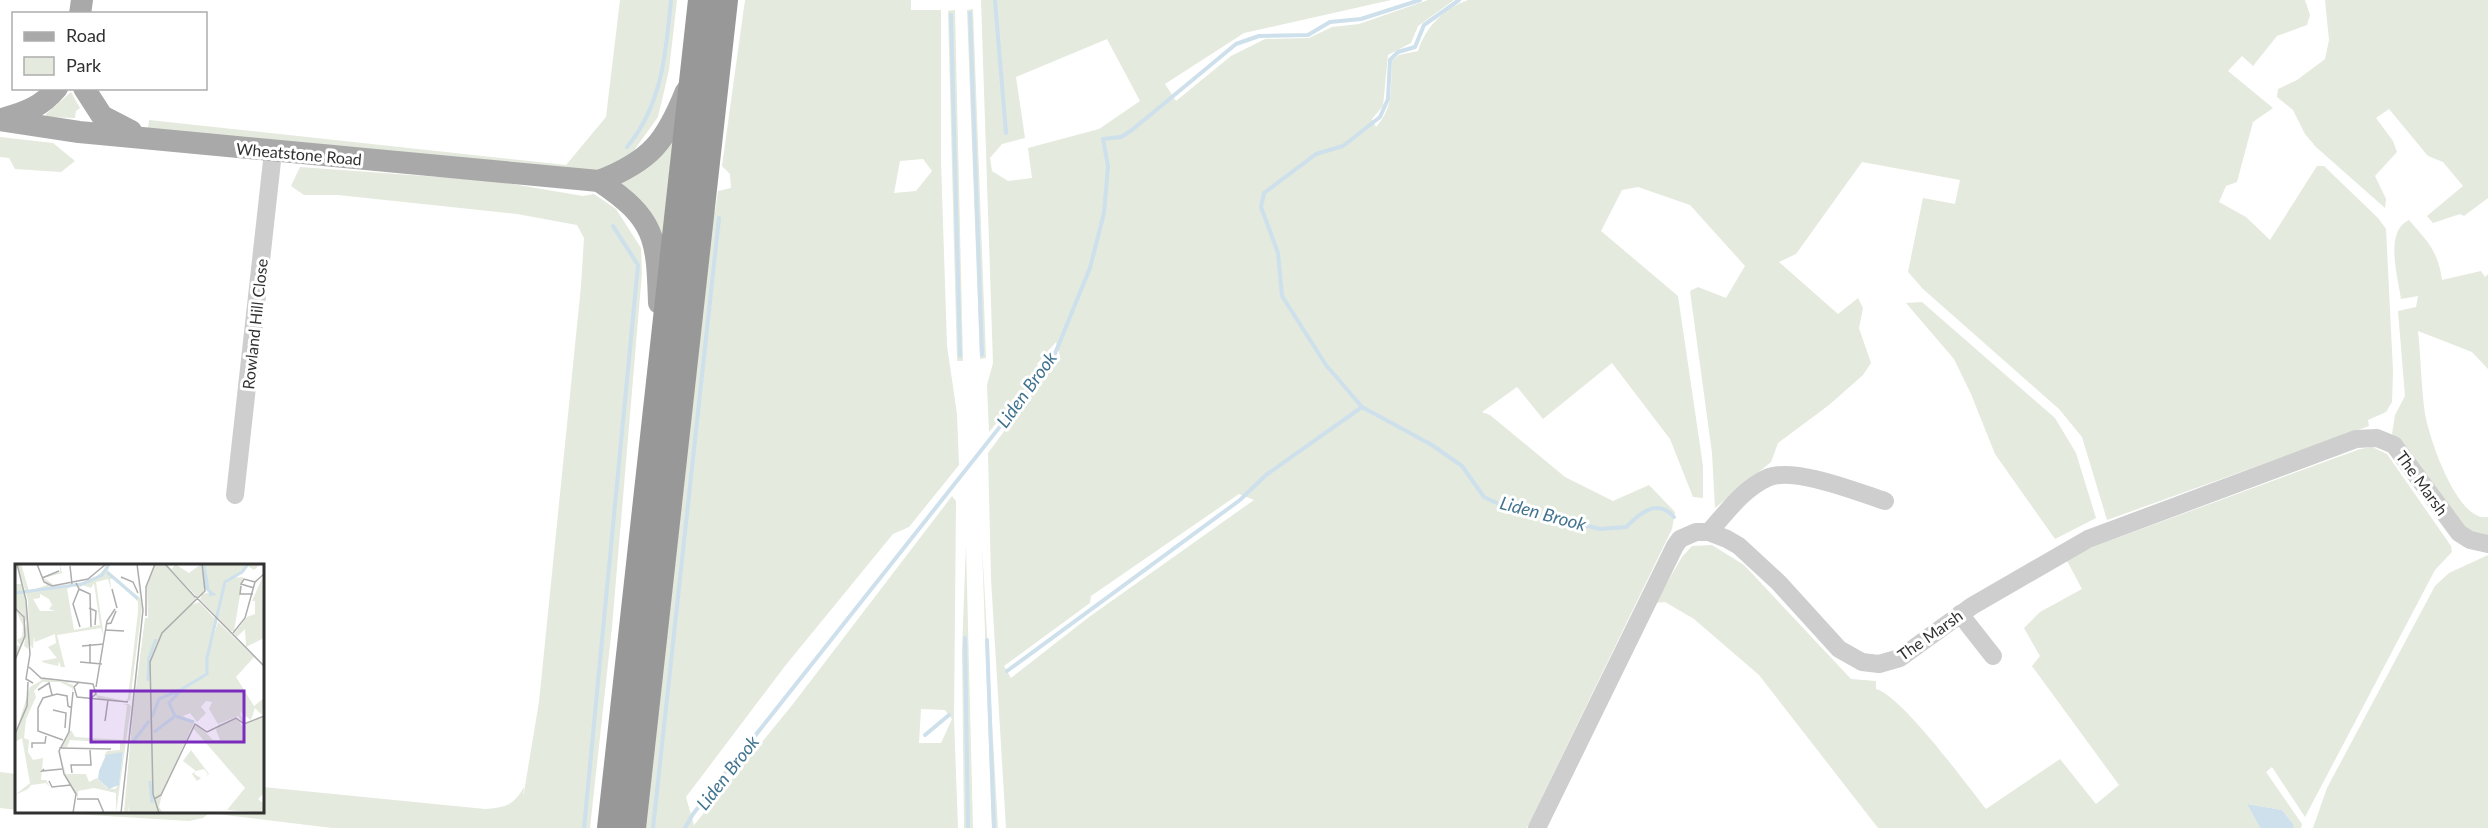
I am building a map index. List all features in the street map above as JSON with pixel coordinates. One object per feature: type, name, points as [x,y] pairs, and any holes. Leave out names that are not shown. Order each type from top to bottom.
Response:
[{"type":"highway","points":[[610,828],[702,0]]},
{"type":"highway","points":[[633,828],[725,0]]},
{"type":"main road","points":[[661,362],[658,254],[654,241],[635,209],[599,181],[633,166],[656,147],[673,124],[694,73]]},
{"type":"main road","points":[[0,119],[33,109],[46,101],[55,90]]},
{"type":"main road","points":[[85,90],[102,116],[120,127],[150,138]]},
{"type":"main road","name":"Wheatstone Road","points":[[0,119],[79,132],[599,181]]},
{"type":"street","name":"Rowland Hill Close","points":[[236,495],[273,152]]},
{"type":"street","name":"The Marsh","points":[[1709,532],[1739,546],[1779,583],[1828,639],[1845,654],[1862,662],[1879,664],[1900,658],[1960,614],[2088,539],[2356,439],[2377,438],[2394,444],[2453,526],[2479,542]]},
{"type":"street","points":[[1538,828],[1675,546],[1689,533],[1709,532],[1749,489],[1767,477],[1797,476],[1885,501]]},
{"type":"street","points":[[1960,614],[1993,656]]},
{"type":"green space","points":[[620,0],[677,0],[669,70],[658,117],[630,156],[599,172],[148,128],[149,120],[566,165],[606,117]]},
{"type":"green space","points":[[745,0],[911,0],[911,10],[941,10],[941,162],[947,346],[957,414],[959,465],[909,527],[893,534],[785,666],[686,797],[694,825],[793,704],[952,496],[956,501],[954,720],[958,828],[641,828],[708,216],[715,212],[718,191],[731,188],[730,174],[722,166]],"holes":[[[923,159],[932,171],[916,191],[894,193],[900,161]],[[921,709],[945,710],[952,719],[941,743],[919,743]]]},
{"type":"green space","points":[[981,0],[1391,0],[1244,33],[1165,84],[1176,101],[1231,56],[1265,39],[1309,38],[1332,27],[1359,24],[1428,0],[1454,0],[1418,26],[1411,43],[1388,55],[1383,106],[1372,119],[1376,127],[1389,104],[1392,61],[1399,55],[1418,51],[1425,34],[1437,20],[1451,8],[1468,0],[2305,0],[2310,15],[2307,25],[2277,36],[2253,66],[2242,56],[2228,71],[2273,108],[2253,122],[2237,182],[2226,186],[2219,202],[2246,217],[2270,240],[2317,166],[2324,166],[2378,218],[2386,229],[2393,371],[2392,402],[2386,412],[2368,420],[2369,426],[2107,520],[2082,437],[2059,409],[1923,289],[1908,272],[1923,198],[1955,204],[1960,180],[1862,162],[1796,254],[1779,262],[1838,314],[1858,298],[1863,308],[1859,328],[1871,363],[1863,375],[1829,405],[1778,443],[1771,462],[1715,508],[1712,453],[1690,291],[1698,287],[1726,298],[1745,266],[1690,205],[1638,187],[1622,190],[1601,231],[1678,296],[1703,466],[1703,498],[1693,497],[1670,439],[1612,363],[1543,419],[1517,387],[1482,412],[1490,415],[1565,477],[1613,501],[1649,485],[1675,512],[1672,529],[1527,828],[1006,828],[991,579],[988,453],[1060,356],[1056,342],[1037,364],[1040,370],[989,432],[987,385],[993,363]],"holes":[[[1107,39],[1140,101],[1099,129],[1028,148],[1032,178],[1008,181],[992,171],[990,158],[1002,144],[1025,138],[1016,77]],[[1239,494],[1254,500],[1089,617],[1011,678],[1004,666],[1090,603],[1091,596]]]},
{"type":"green space","points":[[2325,0],[2488,0],[2488,198],[2464,216],[2460,214],[2433,223],[2427,216],[2463,186],[2443,162],[2428,156],[2389,109],[2376,118],[2393,141],[2397,152],[2375,176],[2386,199],[2385,208],[2316,147],[2305,134],[2293,110],[2277,97],[2278,89],[2297,80],[2325,59],[2329,40]]},
{"type":"green space","points":[[973,9],[986,358],[980,359],[967,10]]},
{"type":"green space","points":[[955,10],[963,361],[957,361],[948,11]]},
{"type":"green space","points":[[71,92],[80,108],[76,111],[75,118],[46,117],[46,114]]},
{"type":"green space","points":[[0,137],[53,143],[75,161],[61,172],[15,169],[9,158],[0,157]]},
{"type":"green space","points":[[674,141],[664,240],[620,181]]},
{"type":"green space","points":[[300,167],[494,181],[583,196],[594,194],[616,209],[641,248],[642,273],[612,627],[590,828],[332,828],[209,813],[264,813],[264,787],[485,809],[508,804],[524,787],[523,798],[539,702],[584,238],[577,225],[517,214],[338,195],[304,195],[291,186]]},
{"type":"green space","points":[[2409,220],[2435,254],[2442,280],[2481,271],[2485,277],[2488,274],[2488,369],[2472,352],[2418,331],[2425,414],[2432,441],[2455,493],[2466,507],[2477,515],[2488,517],[2488,535],[2472,532],[2461,526],[2418,463],[2392,434],[2395,415],[2405,396],[2398,311],[2416,307],[2418,296],[2401,299],[2394,255],[2397,234],[2401,226]]},
{"type":"green space","points":[[1922,302],[2055,418],[2076,453],[2096,518],[2055,539],[1995,454],[1954,359],[1906,303]]},
{"type":"green space","points":[[2372,447],[2387,454],[2451,546],[2452,552],[2435,570],[2305,817],[2272,767],[2266,772],[2302,824],[2301,828],[2293,828],[2294,825],[2282,810],[2247,804],[2260,828],[1878,828],[1759,675],[1694,619],[1665,602],[1655,603],[1682,557],[1692,546],[1712,545],[1744,565],[1851,679],[1876,681],[1876,689],[1887,695],[1917,723],[1986,809],[2060,759],[2096,804],[2119,785],[2032,666],[2040,656],[2024,628],[2040,612],[2082,589],[2065,557],[2360,449]]},
{"type":"green space","points":[[966,545],[973,828],[964,828],[962,651]]},
{"type":"green space","points":[[982,546],[998,828],[992,828]]},
{"type":"green space","points":[[2488,555],[2488,828],[2313,828],[2327,788],[2435,586],[2449,573]]},
{"type":"green space","points":[[0,772],[15,774],[15,810],[0,808]]},
{"type":"green space","points":[[57,813],[209,813],[203,818],[189,821]]},
{"type":"water","points":[[2247,804],[2282,810],[2294,825],[2293,828],[2260,828]]},
{"type":"waterway","points":[[627,147],[639,131],[655,96],[664,59],[671,0]]},
{"type":"waterway","name":"Liden Brook","points":[[685,828],[693,814],[1052,361],[1090,268],[1104,213],[1108,166],[1103,139],[1121,137],[1132,130],[1236,44],[1259,36],[1308,35],[1330,22],[1361,19],[1420,0]]},
{"type":"waterway","name":"Liden Brook","points":[[1459,0],[1424,25],[1415,47],[1398,52],[1390,60],[1388,99],[1380,117],[1343,146],[1316,154],[1264,193],[1261,207],[1278,253],[1282,296],[1326,365],[1362,407],[1432,445],[1462,466],[1484,497],[1499,504],[1600,529],[1626,527],[1643,513],[1655,508],[1668,511],[1674,517]]},
{"type":"waterway","points":[[995,1],[1006,133]]},
{"type":"waterway","points":[[970,13],[982,355]]},
{"type":"waterway","points":[[951,15],[960,356]]},
{"type":"waterway","points":[[653,828],[719,218]]},
{"type":"waterway","points":[[584,828],[638,265],[613,226]]},
{"type":"waterway","points":[[1007,671],[1240,500],[1266,475],[1362,407]]},
{"type":"waterway","points":[[965,638],[968,828]]},
{"type":"waterway","points":[[987,640],[994,828]]},
{"type":"waterway","points":[[925,735],[949,715]]}]
